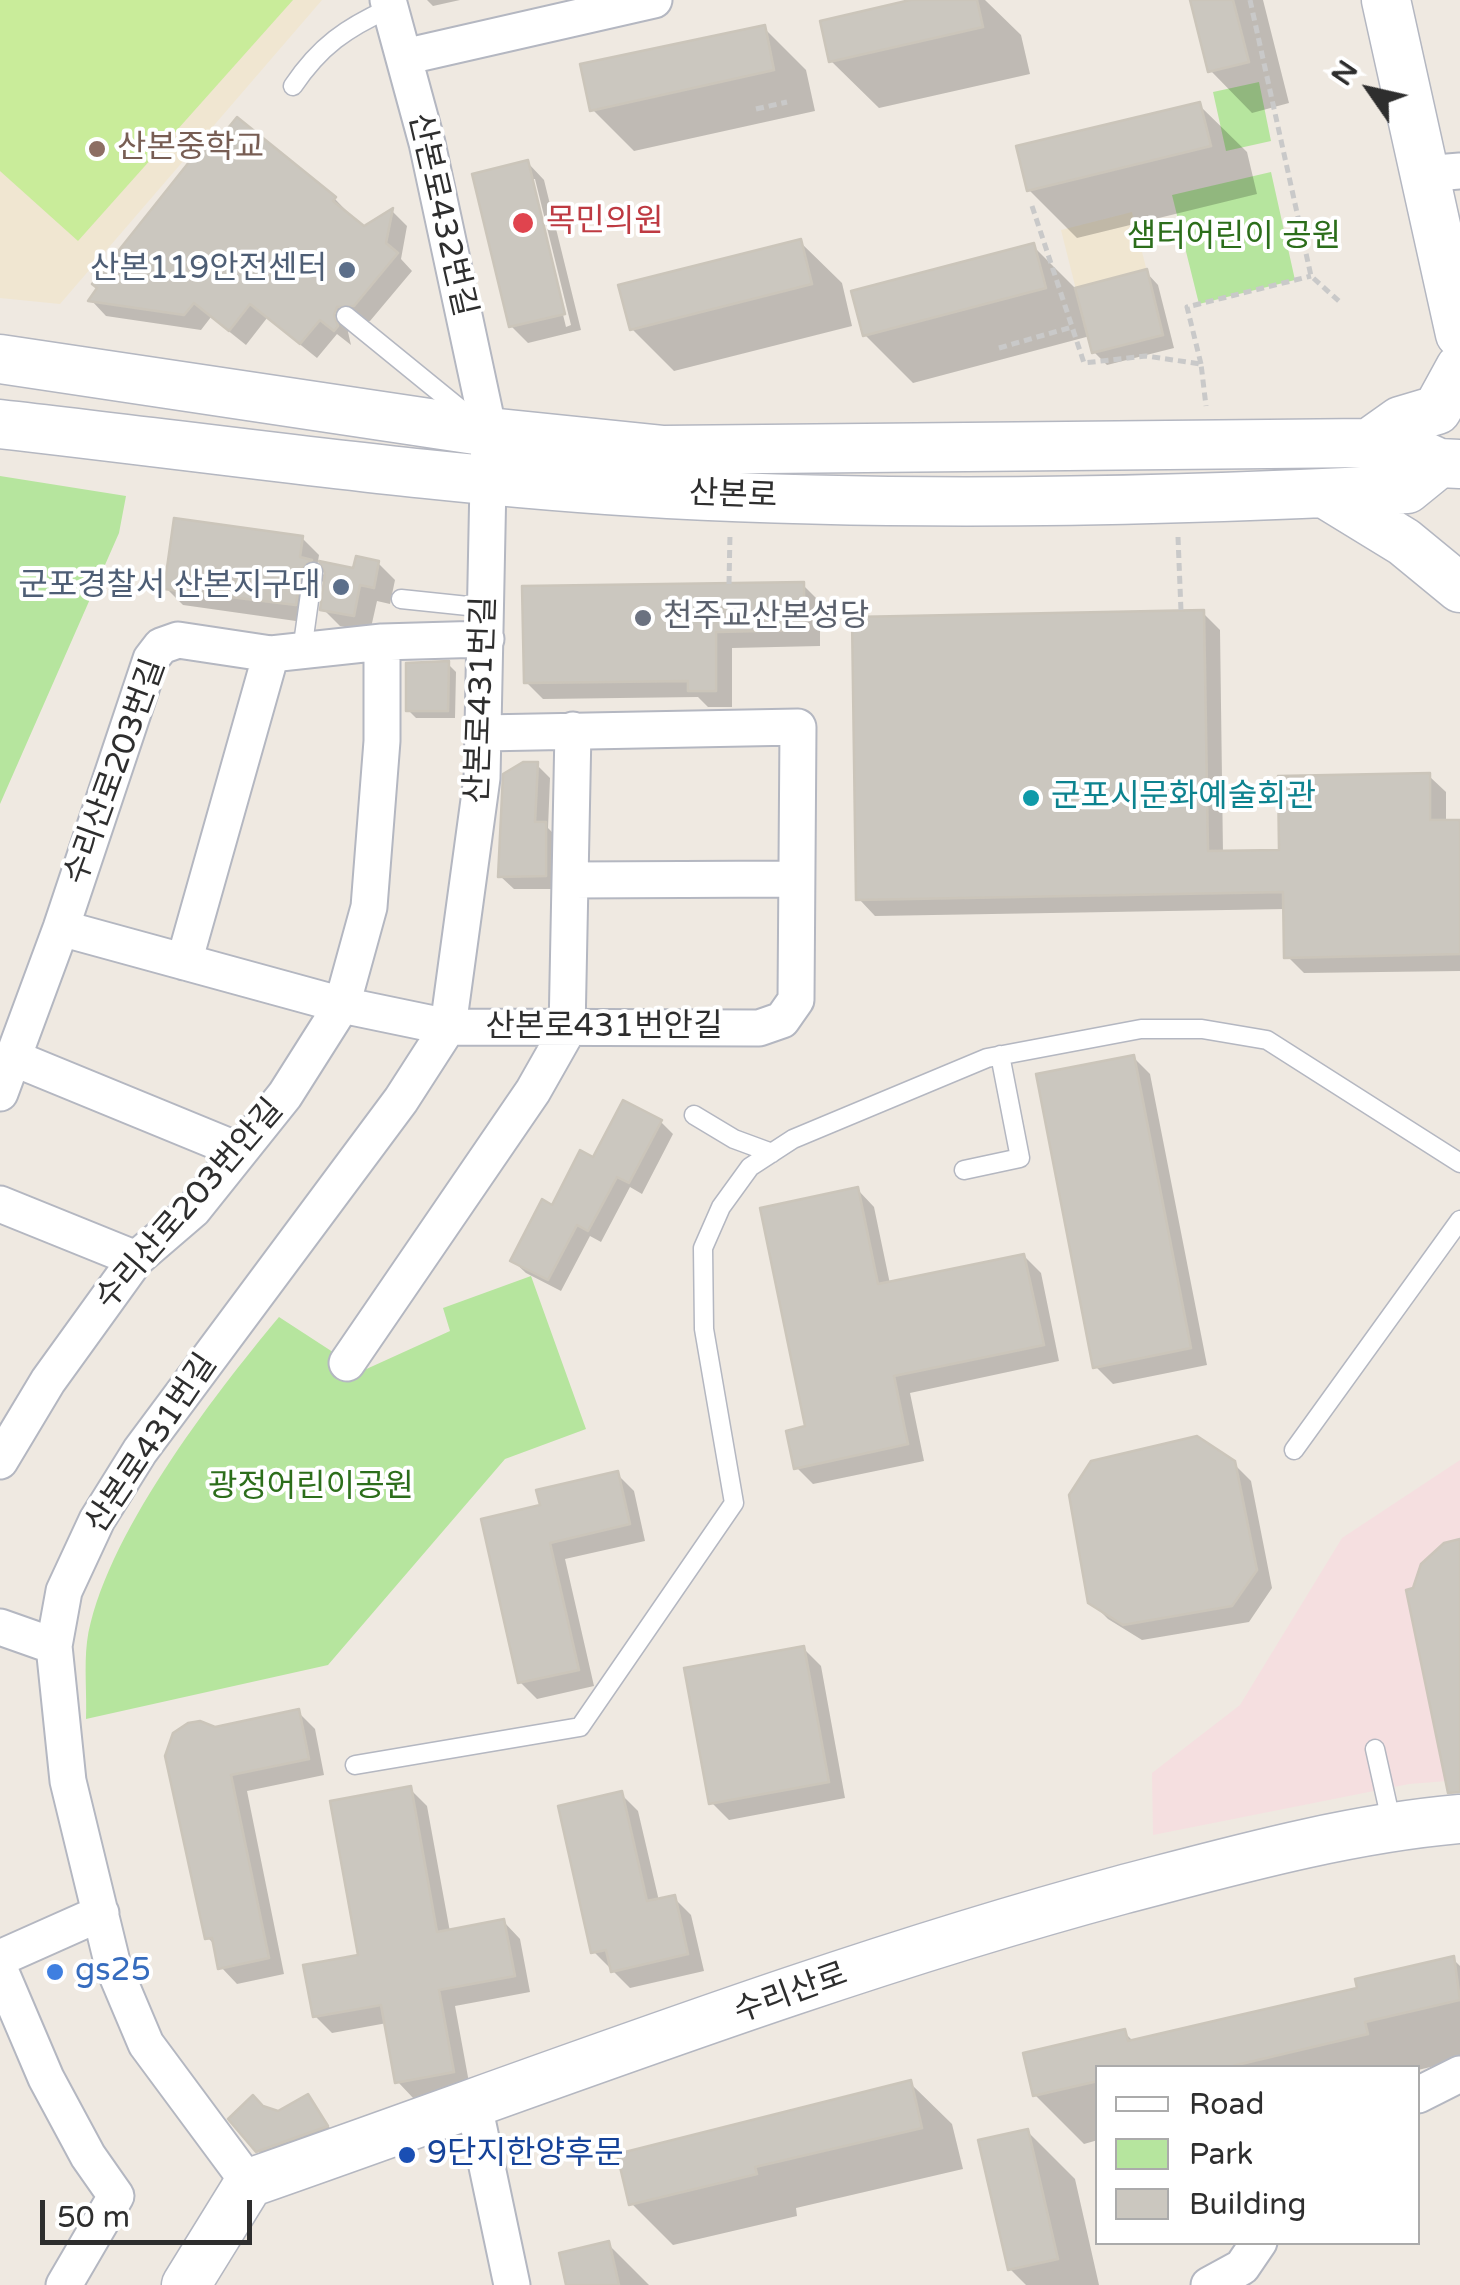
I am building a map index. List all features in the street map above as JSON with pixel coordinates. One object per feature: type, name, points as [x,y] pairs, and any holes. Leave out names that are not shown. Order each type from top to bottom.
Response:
[{"type":"street","points":[[404,57],[654,0]]},
{"type":"street","points":[[1386,0],[1442,172],[1460,334]]},
{"type":"street","name":"산본로432번길","points":[[389,4],[427,143],[489,432]]},
{"type":"street","points":[[0,359],[489,432],[664,450],[1369,443],[1400,445],[1450,464]]},
{"type":"street","points":[[1369,443],[1400,421],[1437,410],[1460,368]]},
{"type":"street","name":"산본로","points":[[0,424],[488,480],[730,496],[990,504],[1406,489],[1450,464]]},
{"type":"street","name":"산본로431번길","points":[[249,2184],[146,2044],[114,1966],[68,1781],[54,1646],[64,1591],[97,1520],[140,1451],[389,1116],[448,1026],[470,891],[483,733],[489,432]]},
{"type":"street","points":[[1324,493],[1404,542],[1460,588]]},
{"type":"street","name":"수리산로203번길","points":[[0,1093],[61,928],[151,660],[162,646],[178,640],[286,653],[486,624]]},
{"type":"street","name":"수리산로203번안길","points":[[0,1461],[48,1381],[136,1259],[192,1210],[240,1151],[285,1095],[342,1005],[370,907],[382,741],[382,642]]},
{"type":"street","points":[[184,962],[286,653]]},
{"type":"street","points":[[483,733],[798,727],[795,879],[571,880]]},
{"type":"street","points":[[347,1363],[533,1091],[567,1030],[573,730]]},
{"type":"street","name":"산본로431번안길","points":[[448,1026],[567,1030],[759,1028],[782,1020],[796,1000],[795,879]]},
{"type":"street","points":[[61,928],[342,1005],[448,1026]]},
{"type":"street","points":[[11,1057],[240,1151]]},
{"type":"street","points":[[0,1204],[136,1259]]},
{"type":"street","points":[[0,1627],[54,1646]]},
{"type":"street","name":"수리산로","points":[[249,2184],[952,1936],[1206,1868],[1392,1825],[1460,1819]]},
{"type":"street","points":[[0,1958],[102,1912]]},
{"type":"street","points":[[0,1970],[46,2078],[88,2156],[116,2196],[64,2285]]},
{"type":"street","points":[[1420,2094],[1460,2074]]},
{"type":"street","points":[[474,2105],[512,2285]]},
{"type":"street","points":[[186,2285],[249,2184]]},
{"type":"street","points":[[1209,2285],[1242,2267],[1257,2245]]},
{"type":"lane","points":[[292,86],[324,44],[389,4]]},
{"type":"lane","points":[[346,316],[489,432]]},
{"type":"lane","points":[[286,653],[313,572]]},
{"type":"lane","points":[[401,599],[486,624]]},
{"type":"lane","points":[[354,1765],[580,1727],[734,1504],[704,1328],[703,1248],[740,1181],[793,1138],[1000,1055],[1141,1029],[1202,1029],[1267,1040],[1460,1163]]},
{"type":"lane","points":[[964,1170],[1020,1158],[1000,1055]]},
{"type":"lane","points":[[694,1115],[734,1140],[772,1153]]},
{"type":"lane","points":[[1294,1450],[1460,1220]]},
{"type":"lane","points":[[1375,1749],[1392,1825]]},
{"type":"path","points":[[1250,0],[1311,276],[1341,303]]},
{"type":"path","points":[[756,110],[787,102]]},
{"type":"path","points":[[1032,206],[1084,363],[1146,356],[1201,364]]},
{"type":"path","points":[[1210,444],[1201,364],[1187,306],[1311,276]]},
{"type":"path","points":[[999,348],[1072,327]]},
{"type":"path","points":[[730,496],[730,584]]},
{"type":"path","points":[[1177,499],[1181,611]]},
{"type":"shaded area","name":"산본중학교","points":[[0,0],[322,0],[60,304],[0,298]]},
{"type":"shaded area","points":[[1132,212],[1163,335],[1092,353],[1061,230]]},
{"type":"shaded area","points":[[1460,1460],[1460,1780],[1409,1784],[1153,1835],[1152,1773],[1240,1705],[1342,1538]]},
{"type":"green space","name":"산본중학교","points":[[0,0],[293,0],[78,241],[0,171]]},
{"type":"green space","points":[[1259,82],[1271,141],[1226,151],[1213,92]]},
{"type":"green space","name":"샘터어린이 공원","points":[[1271,172],[1295,280],[1199,304],[1172,195]]},
{"type":"green space","points":[[0,476],[126,496],[119,533],[0,804]]},
{"type":"green space","name":"광정어린이공원","points":[[531,1276],[586,1429],[505,1459],[328,1665],[86,1719],[87,1642],[114,1559],[137,1515],[193,1428],[279,1317],[362,1371],[450,1331],[443,1308]]},
{"type":"building","points":[[910,0],[977,0],[983,27],[829,62],[820,21]]},
{"type":"building","points":[[1190,0],[1233,0],[1249,62],[1208,72]]},
{"type":"building","points":[[765,25],[774,70],[590,111],[580,64]]},
{"type":"building","points":[[1200,102],[1211,146],[1027,191],[1016,146]]},
{"type":"building","points":[[237,117],[336,197],[333,201],[364,226],[393,208],[386,243],[398,253],[354,306],[337,307],[334,315],[338,326],[334,331],[320,320],[300,344],[250,304],[229,331],[194,303],[184,315],[88,301],[97,288],[92,284],[209,137],[216,143]]},
{"type":"building","points":[[528,160],[565,314],[509,327],[472,174]]},
{"type":"building","points":[[801,239],[812,284],[630,330],[618,285]]},
{"type":"building","points":[[1034,243],[1046,288],[863,336],[851,291]]},
{"type":"building","points":[[1147,269],[1163,335],[1092,353],[1075,288]]},
{"type":"building","points":[[174,518],[303,536],[300,557],[312,560],[301,569],[296,605],[164,589]]},
{"type":"building","name":"군포경찰서 산본지구대","points":[[356,556],[379,561],[374,588],[360,585],[354,616],[320,610],[325,573],[319,561],[353,568]]},
{"type":"building","points":[[804,582],[804,630],[716,632],[716,691],[688,691],[688,681],[524,683],[522,586]]},
{"type":"building","name":"군포시문화예술회관","points":[[1204,610],[1208,851],[1279,850],[1278,776],[1430,773],[1430,820],[1460,820],[1460,954],[1284,958],[1283,892],[856,900],[852,617]]},
{"type":"building","points":[[449,661],[448,711],[406,711],[406,663]]},
{"type":"building","points":[[523,762],[538,762],[535,822],[546,822],[546,876],[498,877],[503,774]]},
{"type":"building","points":[[1134,1055],[1191,1348],[1093,1368],[1036,1074]]},
{"type":"building","points":[[623,1100],[662,1120],[629,1183],[617,1177],[588,1231],[577,1225],[548,1280],[510,1261],[542,1199],[552,1205],[580,1150],[593,1157]]},
{"type":"building","points":[[858,1187],[878,1284],[1024,1254],[1044,1345],[894,1376],[908,1444],[794,1469],[786,1431],[805,1426],[760,1208]]},
{"type":"building","points":[[1197,1436],[1235,1461],[1257,1570],[1232,1606],[1123,1625],[1088,1603],[1069,1495],[1091,1461]]},
{"type":"building","points":[[618,1471],[630,1524],[550,1543],[579,1670],[518,1683],[481,1519],[540,1505],[536,1490]]},
{"type":"building","points":[[1460,1539],[1460,1792],[1448,1793],[1406,1590],[1413,1588],[1421,1564],[1444,1543]]},
{"type":"building","points":[[804,1646],[829,1782],[709,1804],[684,1668]]},
{"type":"building","points":[[299,1709],[309,1759],[231,1775],[269,1958],[218,1969],[212,1938],[205,1939],[165,1756],[173,1733],[188,1723],[200,1721],[215,1727]]},
{"type":"building","points":[[411,1786],[437,1932],[504,1919],[515,1976],[439,1990],[454,2072],[395,2083],[381,2005],[313,2017],[303,1965],[358,1955],[330,1801]]},
{"type":"building","points":[[622,1791],[647,1901],[675,1895],[688,1954],[611,1972],[606,1950],[591,1953],[558,1806]]},
{"type":"building","points":[[1454,1956],[1460,2000],[1365,2022],[1368,2034],[1237,2065],[1095,2065],[1095,2082],[1033,2096],[1023,2053],[1125,2029],[1128,2041],[1357,1988],[1355,1979]]},
{"type":"building","points":[[911,2080],[922,2128],[755,2167],[757,2174],[629,2205],[617,2154]]},
{"type":"building","points":[[308,2094],[328,2126],[256,2152],[228,2119],[253,2095],[263,2106],[278,2111]]},
{"type":"building","points":[[1028,2129],[1058,2259],[1008,2270],[978,2140]]},
{"type":"building","points":[[609,2241],[619,2285],[566,2285],[559,2253]]},
{"type":"place","name":"산본중학교","points":[[97,149]]},
{"type":"place","name":"목민의원","points":[[523,223]]},
{"type":"place","name":"산본119안전센터","points":[[347,270]]},
{"type":"place","name":"군포경찰서 산본지구대","points":[[341,587]]},
{"type":"place","name":"천주교산본성당","points":[[643,618]]},
{"type":"place","name":"군포시문화예술회관","points":[[1031,798]]},
{"type":"place","name":"gs25","points":[[55,1972]]},
{"type":"place","name":"9단지한양후문","points":[[407,2155]]}]
